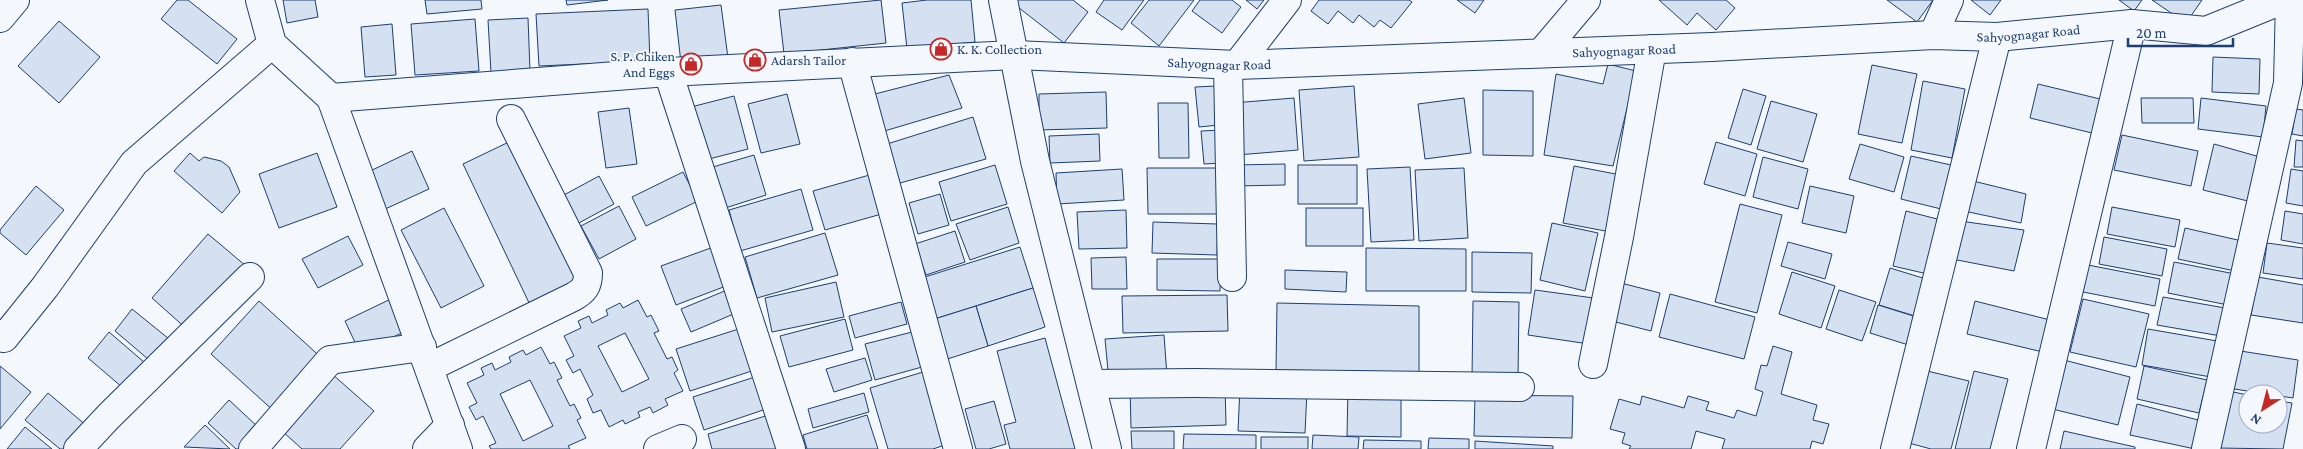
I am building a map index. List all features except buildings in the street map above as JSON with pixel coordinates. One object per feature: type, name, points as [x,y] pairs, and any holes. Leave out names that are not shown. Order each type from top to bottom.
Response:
[{"type":"street","points":[[0,18],[15,0]]},
{"type":"street","points":[[260,0],[272,44],[331,98],[454,437],[427,449]]},
{"type":"street","points":[[1003,0],[1035,161],[1107,449]]},
{"type":"street","points":[[1232,277],[1232,65],[1287,0]]},
{"type":"street","points":[[1542,52],[1586,0]]},
{"type":"street","points":[[1933,35],[1949,0]]},
{"type":"street","name":"Sahyognagar Road","points":[[331,98],[668,72],[1014,55],[1232,65],[1652,49],[1933,35],[1998,37],[2132,24],[2206,31],[2282,0]]},
{"type":"street","points":[[2206,449],[2288,83],[2290,0]]},
{"type":"street","points":[[2031,449],[2132,24]]},
{"type":"street","points":[[1895,449],[1998,37]]},
{"type":"street","points":[[0,334],[4,338],[45,287],[134,163],[272,44]]},
{"type":"street","points":[[1593,364],[1620,237],[1652,49]]},
{"type":"street","points":[[852,62],[958,449]]},
{"type":"street","points":[[668,72],[791,449]]},
{"type":"street","points":[[253,449],[330,360],[426,357],[573,297],[583,291],[588,283],[588,273],[511,119]]},
{"type":"street","points":[[78,449],[109,416],[250,278]]},
{"type":"street","points":[[1091,384],[1195,383],[1520,387]]},
{"type":"place","name":"K. K. Collection","points":[[941,49]]},
{"type":"place","name":"Adarsh Tailor","points":[[755,60]]},
{"type":"place","name":"S. P. Chiken And Eggs","points":[[691,64]]}]
